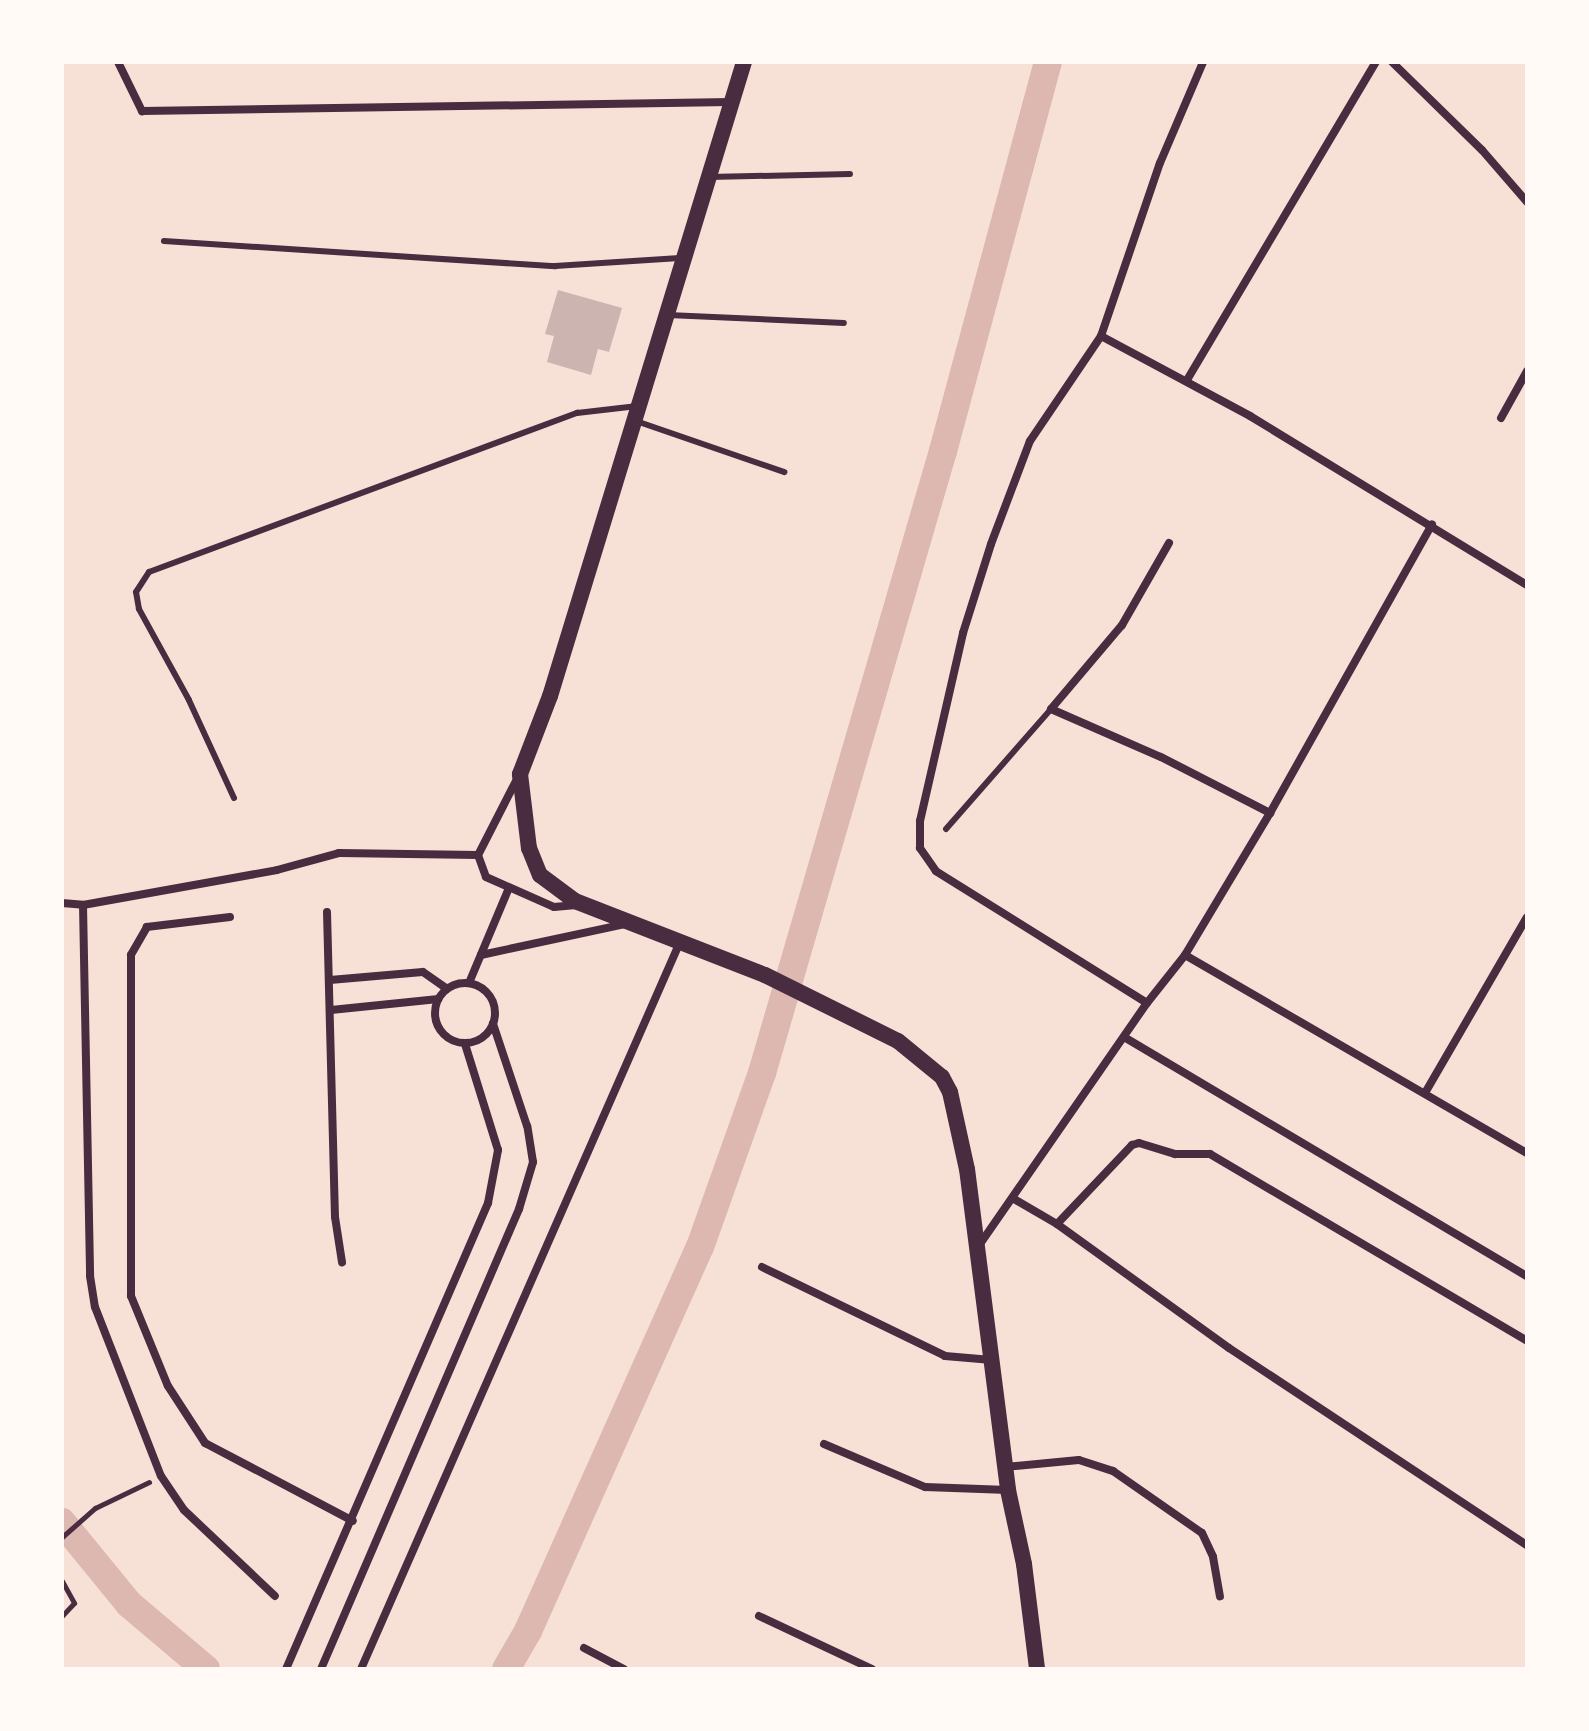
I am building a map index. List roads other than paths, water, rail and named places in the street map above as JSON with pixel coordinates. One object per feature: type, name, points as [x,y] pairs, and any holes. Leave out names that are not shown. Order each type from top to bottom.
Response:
[{"type":"main road","points":[[744,62],[550,696],[520,774],[529,848],[540,875],[584,904],[765,975],[898,1041],[942,1077],[950,1092],[964,1153],[980,1244],[1008,1490],[1024,1564],[1037,1669]]},
{"type":"street","points":[[118,62],[142,111],[732,102]]},
{"type":"street","points":[[1147,1003],[936,871],[920,848],[920,821],[963,633],[991,544],[1030,441],[1101,336],[1160,163],[1203,62]]},
{"type":"street","points":[[1187,380],[1376,62]]},
{"type":"street","points":[[1392,62],[1482,150],[1527,202]]},
{"type":"street","points":[[1101,336],[1187,380],[1432,524],[1527,585]]},
{"type":"street","points":[[1501,418],[1527,371]]},
{"type":"street","points":[[980,1244],[1147,1003],[1185,955],[1270,813],[1432,524]]},
{"type":"street","points":[[1169,543],[1122,625],[1051,709],[1161,757],[1270,813]]},
{"type":"street","points":[[520,774],[478,855],[486,877],[554,907],[584,904]]},
{"type":"street","points":[[62,903],[83,905],[277,870],[339,853],[478,855]]},
{"type":"street","points":[[469,983],[509,888]]},
{"type":"street","points":[[83,905],[90,1276],[95,1307],[161,1476],[184,1510],[275,1596]]},
{"type":"street","points":[[327,912],[335,1217],[342,1262]]},
{"type":"street","points":[[230,917],[147,927],[131,955],[131,1296],[168,1386],[205,1443],[353,1521]]},
{"type":"street","points":[[1425,1093],[1527,917]]},
{"type":"street","points":[[481,955],[629,923]]},
{"type":"street","points":[[361,1669],[680,942]]},
{"type":"street","points":[[1185,955],[1527,1153]]},
{"type":"street","points":[[330,980],[423,972],[447,989]]},
{"type":"street","points":[[321,1669],[519,1209],[533,1162],[527,1126],[493,1024],[491,998],[469,983],[447,989],[434,1009],[438,1029],[445,1037],[465,1044],[482,1039],[493,1024]]},
{"type":"street","points":[[331,1010],[438,999]]},
{"type":"street","points":[[1124,1037],[1527,1276]]},
{"type":"street","points":[[286,1669],[353,1521],[488,1203],[498,1150],[465,1044]]},
{"type":"street","points":[[1057,1224],[1132,1145],[1139,1143],[1175,1154],[1210,1154],[1527,1341]]},
{"type":"street","points":[[1014,1199],[1057,1224],[1229,1348],[1523,1543],[1527,1529]]},
{"type":"street","points":[[762,1267],[945,1356],[993,1360]]},
{"type":"street","points":[[824,1444],[925,1487],[1008,1490]]},
{"type":"street","points":[[1005,1467],[1079,1460],[1113,1471],[1202,1533],[1213,1557],[1220,1596]]},
{"type":"street","points":[[759,1616],[872,1669]]},
{"type":"street","points":[[584,1648],[624,1669]]},
{"type":"lane","points":[[709,177],[850,174]]},
{"type":"lane","points":[[164,241],[555,266],[684,258]]},
{"type":"lane","points":[[666,315],[844,323]]},
{"type":"lane","points":[[234,798],[189,700],[139,609],[136,592],[149,572],[577,413],[636,413],[784,472]]},
{"type":"lane","points":[[946,829],[1051,709]]},
{"type":"waterway","points":[[506,1669],[528,1631],[700,1247],[762,1073],[943,451],[1048,62]]},
{"type":"waterway","points":[[62,1522],[129,1604],[206,1669]]}]
